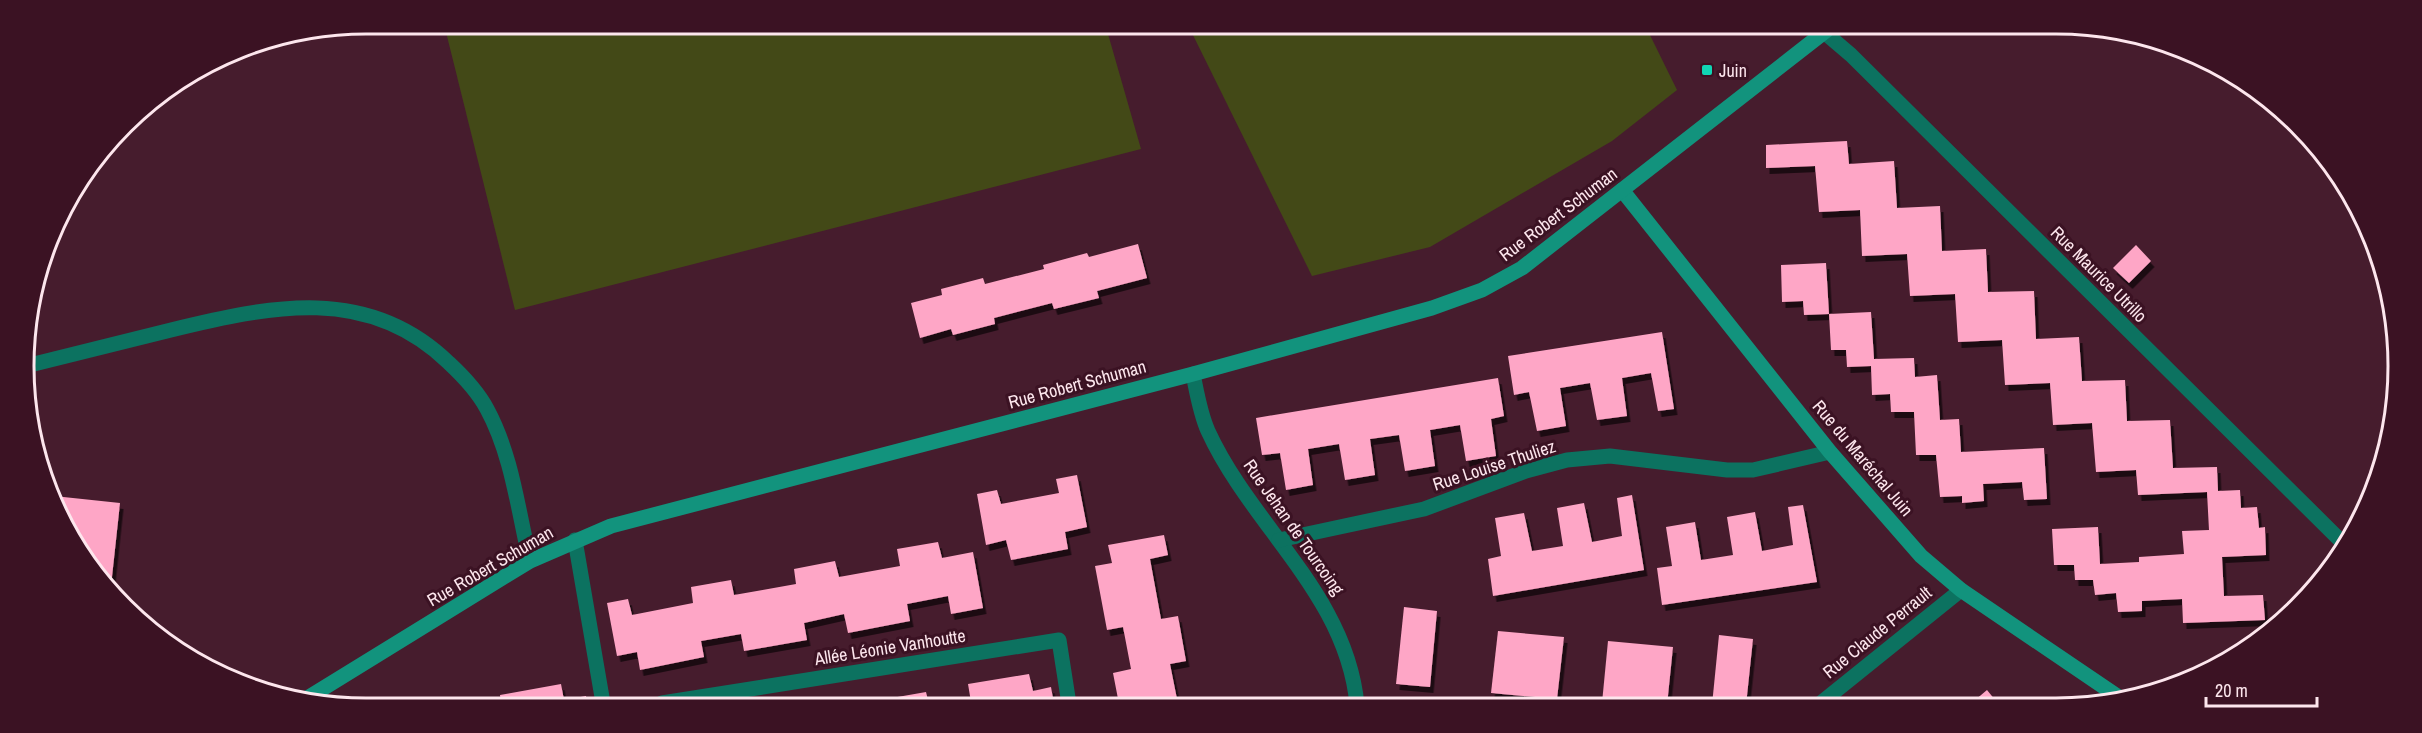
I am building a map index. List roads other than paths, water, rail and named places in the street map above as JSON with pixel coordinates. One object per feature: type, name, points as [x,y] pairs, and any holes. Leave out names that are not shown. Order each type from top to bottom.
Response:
[{"type":"street","name":"Rue Robert Schuman","points":[[313,694],[530,561],[575,540],[638,518],[1193,374],[1432,308],[1482,290],[1522,268],[1821,34]]},
{"type":"street","name":"Rue Maurice Utrillo","points":[[1828,34],[2339,539]]},
{"type":"street","name":"Rue du Maréchal Juin","points":[[1622,190],[1830,452],[1921,556],[1961,590],[2113,693]]},
{"type":"street","points":[[34,364],[234,315],[293,306],[326,307],[368,315],[401,329],[436,350],[460,374],[486,406],[503,444],[530,561]]},
{"type":"street","name":"Rue Jehan de Tourcoing","points":[[1193,374],[1208,430],[1228,467],[1327,609],[1346,650],[1354,677],[1356,698]]},
{"type":"street","name":"Rue Louise Thuliez","points":[[1279,540],[1424,509],[1526,471],[1567,460],[1610,456],[1727,470],[1753,470],[1830,452]]},
{"type":"street","points":[[575,540],[602,698]]},
{"type":"street","name":"Rue Claude Perrault","points":[[1826,698],[1961,590]]},
{"type":"street","name":"Allée Léonie Vanhoutte","points":[[694,698],[1059,640],[1068,698]]},
{"type":"place","name":"Juin","points":[[1707,70]]}]
